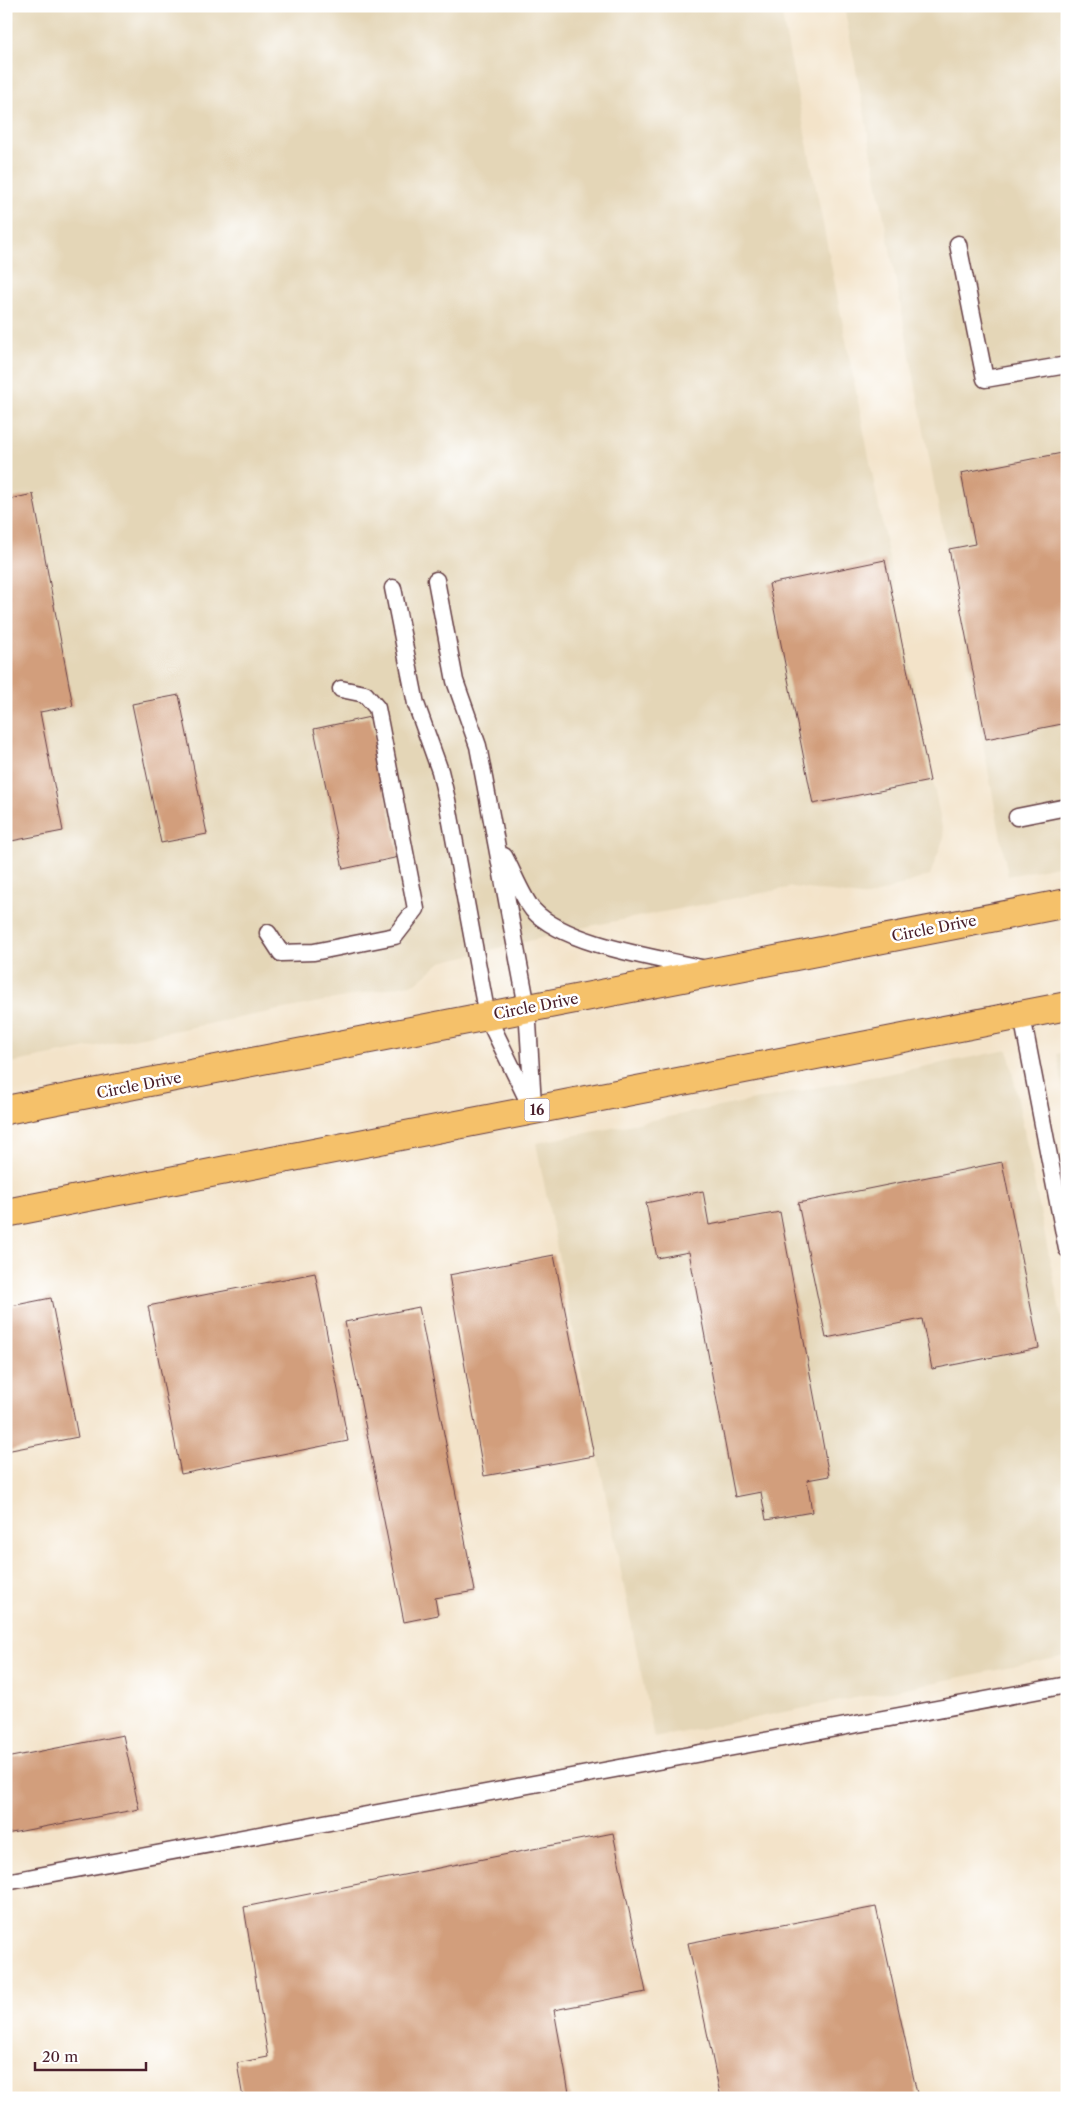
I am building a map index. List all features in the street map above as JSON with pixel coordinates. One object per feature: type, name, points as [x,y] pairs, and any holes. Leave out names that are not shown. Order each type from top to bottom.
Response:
[{"type":"highway","name":"Circle Drive","points":[[6,1110],[1067,903]]},
{"type":"highway","name":"16","points":[[6,1213],[1067,1006]]},
{"type":"lane","points":[[958,244],[985,379],[1067,364]]},
{"type":"lane","points":[[436,580],[455,681],[478,746],[527,1007],[533,1111]]},
{"type":"lane","points":[[394,588],[416,704],[440,771],[447,800],[487,1016],[533,1111]]},
{"type":"lane","points":[[268,933],[281,953],[314,952],[395,936],[416,909],[377,708],[366,694],[341,689]]},
{"type":"lane","points":[[1017,817],[1067,807]]},
{"type":"lane","points":[[496,841],[533,909],[556,928],[586,941],[713,971]]},
{"type":"lane","points":[[1022,1016],[1067,1250]]},
{"type":"lane","points":[[6,1882],[1067,1685]]},
{"type":"shaded area","points":[[6,6],[780,6],[944,837],[930,875],[868,897],[793,887],[590,926],[441,962],[416,983],[6,1064]]},
{"type":"shaded area","points":[[844,6],[1067,6],[1067,864],[1008,876]]},
{"type":"shaded area","points":[[1008,1050],[1067,1346],[1067,1656],[654,1738],[536,1143]]},
{"type":"shaded area","points":[[1067,1052],[1067,1111],[1057,1054]]},
{"type":"building","points":[[1067,452],[1067,723],[986,739],[949,549],[975,544],[961,473]]},
{"type":"building","points":[[33,494],[73,706],[40,712],[63,831],[6,842],[6,500]]},
{"type":"building","points":[[885,560],[930,781],[813,804],[769,584]]},
{"type":"building","points":[[179,695],[207,834],[161,843],[132,704]]},
{"type":"building","points":[[370,717],[399,857],[343,869],[314,729]]},
{"type":"building","points":[[1002,1162],[1039,1348],[932,1369],[922,1319],[826,1338],[798,1203]]},
{"type":"building","points":[[703,1191],[709,1225],[780,1212],[829,1476],[807,1480],[812,1512],[766,1520],[761,1492],[735,1497],[689,1252],[657,1258],[646,1203]]},
{"type":"building","points":[[554,1255],[594,1456],[484,1476],[449,1275]]},
{"type":"building","points":[[315,1273],[348,1441],[181,1474],[148,1306]]},
{"type":"building","points":[[51,1298],[78,1437],[6,1451],[6,1307]]},
{"type":"building","points":[[419,1307],[475,1591],[435,1598],[438,1615],[404,1622],[345,1322]]},
{"type":"building","points":[[123,1735],[139,1809],[6,1834],[6,1758]]},
{"type":"building","points":[[613,1833],[646,1992],[554,2010],[570,2098],[243,2098],[237,2063],[268,2057],[244,1907]]},
{"type":"building","points":[[876,1907],[918,2098],[721,2098],[688,1943]]}]
